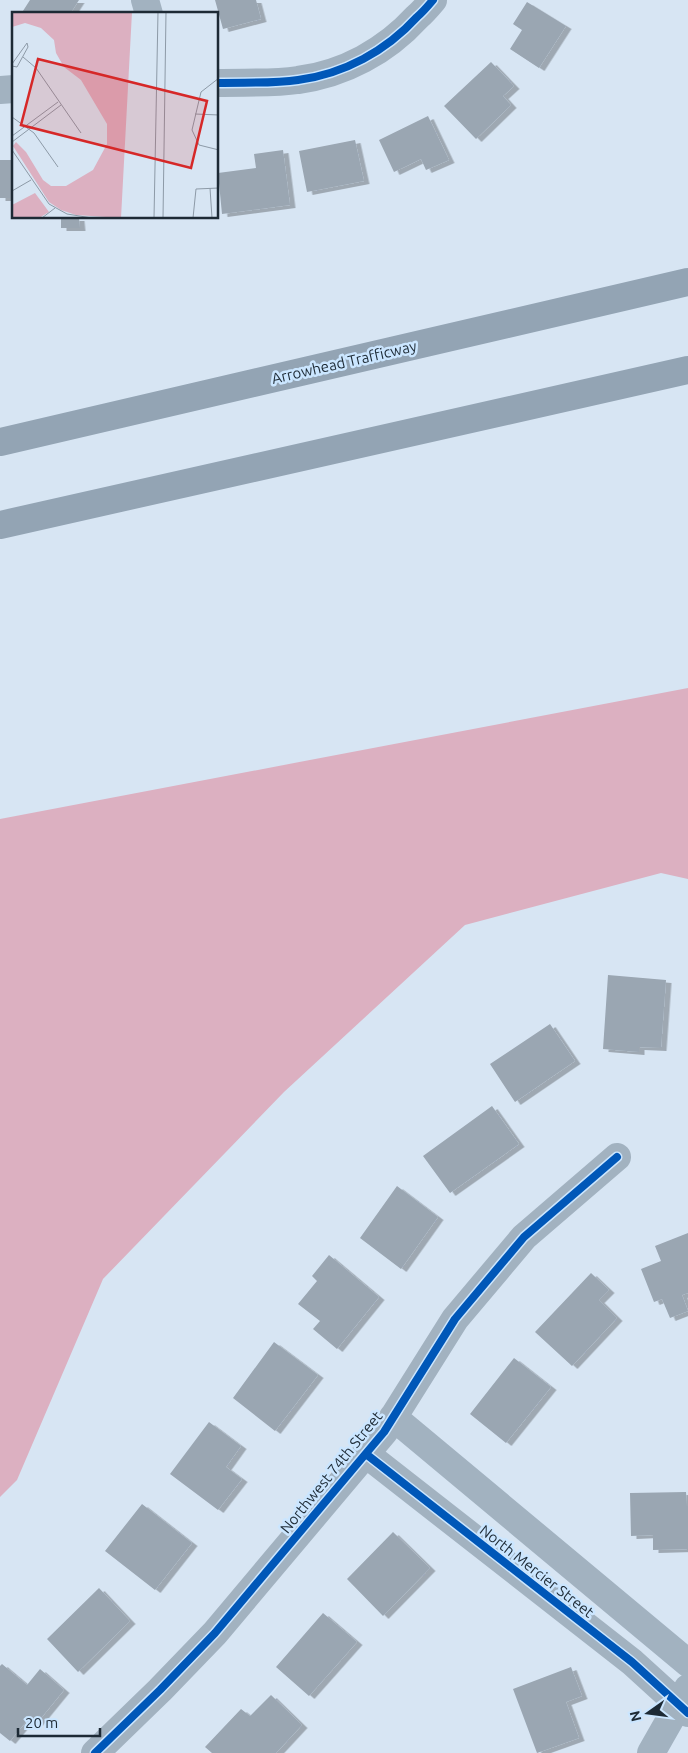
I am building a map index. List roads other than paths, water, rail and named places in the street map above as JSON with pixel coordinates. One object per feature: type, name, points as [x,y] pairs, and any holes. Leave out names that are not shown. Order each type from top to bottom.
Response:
[{"type":"highway","name":"Arrowhead Trafficway","points":[[0,442],[688,282]]},
{"type":"highway","points":[[0,525],[688,370]]},
{"type":"street","points":[[219,83],[296,81],[313,78],[347,67],[378,51],[399,35],[432,0]]},
{"type":"street","name":"Northwest 74th Street","points":[[95,1753],[215,1633],[366,1454],[394,1417],[455,1319],[524,1236],[618,1157]]},
{"type":"street","name":"North Mercier Street","points":[[394,1417],[688,1663]]},
{"type":"street","name":"North Mercier Street","points":[[366,1454],[685,1702]]},
{"type":"street","points":[[651,1753],[685,1702]]}]
